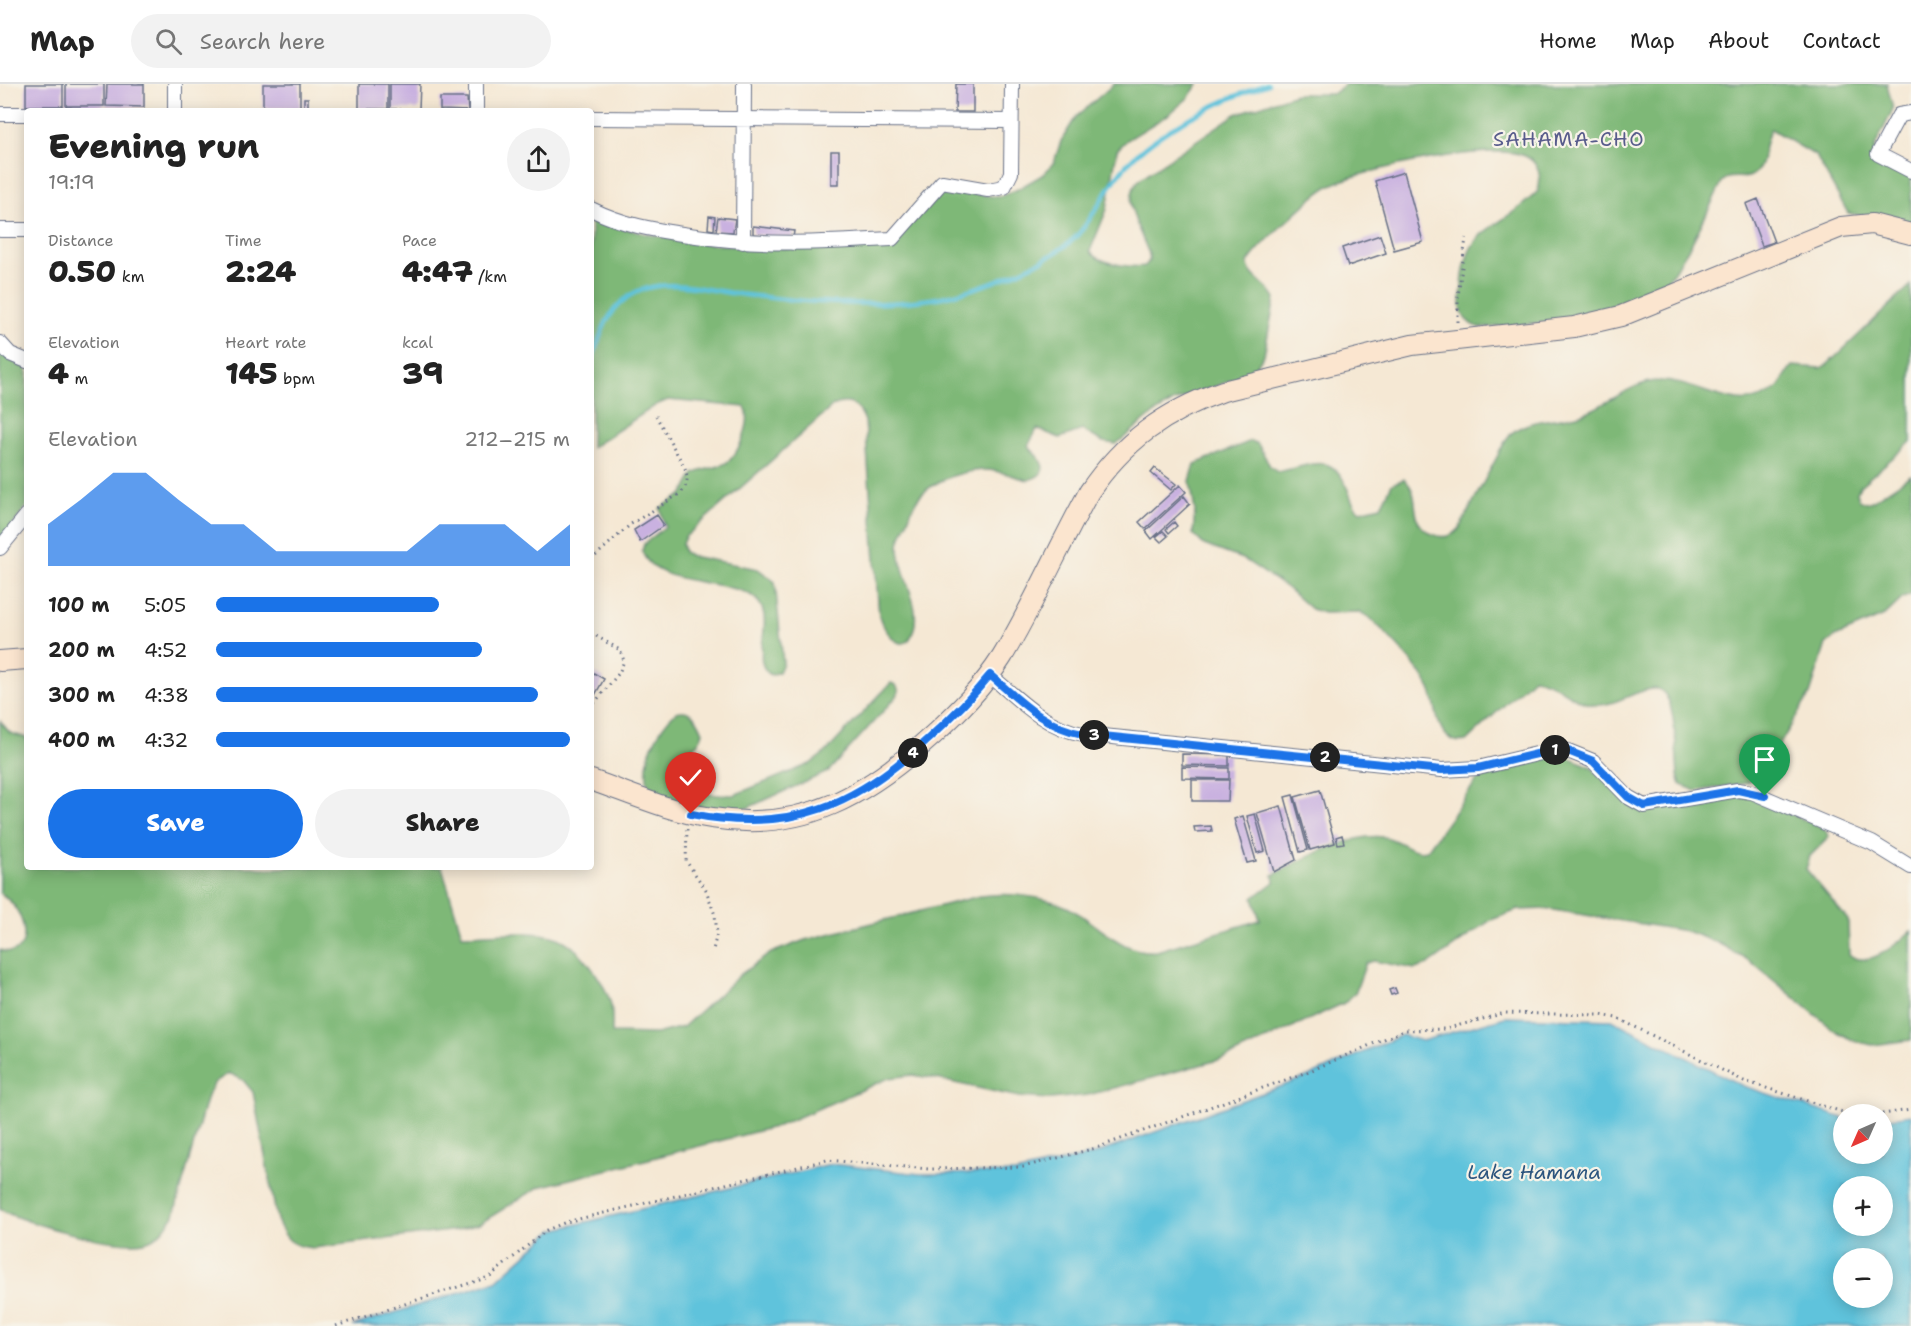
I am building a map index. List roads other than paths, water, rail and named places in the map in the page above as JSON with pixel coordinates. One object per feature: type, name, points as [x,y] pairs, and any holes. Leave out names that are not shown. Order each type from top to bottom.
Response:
[{"type":"street","points":[[175,84],[175,108]]},
{"type":"street","points":[[476,84],[476,108]]},
{"type":"street","points":[[742,242],[744,84]]},
{"type":"street","points":[[594,210],[631,226],[742,242],[791,245],[892,239],[942,182],[988,190],[1004,187],[1011,173],[1011,84]]},
{"type":"street","points":[[1911,113],[1899,115],[1878,154],[1911,171]]},
{"type":"street","points":[[0,114],[24,114]]},
{"type":"street","points":[[594,118],[1011,121]]},
{"type":"street","points":[[594,781],[690,814],[737,820],[771,819],[806,814],[849,798],[879,780],[907,759],[959,711],[990,675],[1013,637],[1089,492],[1119,453],[1156,422],[1199,399],[1222,391],[1390,349],[1575,327],[1621,316],[1841,227],[1872,224],[1911,234]]},
{"type":"street","points":[[0,230],[24,230]]},
{"type":"street","points":[[0,343],[10,354],[24,360]]},
{"type":"street","points":[[0,548],[24,519]]},
{"type":"street","points":[[0,661],[24,659]]},
{"type":"street","points":[[990,675],[1057,728],[1083,734],[1442,770],[1478,768],[1541,753],[1568,751],[1593,761],[1628,797],[1644,806],[1738,790],[1752,792],[1872,843],[1911,867]]},
{"type":"water","name":"Lake Hamana","points":[[1505,1017],[1612,1020],[1743,1086],[1833,1115],[1833,1164],[1893,1164],[1893,1118],[1911,1115],[1911,1326],[352,1326],[496,1281],[553,1230],[831,1164],[920,1174],[1015,1173],[1092,1155],[1312,1075],[1402,1035],[1422,1041]]},
{"type":"waterway","points":[[594,355],[602,331],[612,312],[628,297],[650,287],[677,285],[792,300],[862,304],[931,299],[990,283],[1034,265],[1069,243],[1088,222],[1119,174],[1134,157],[1163,134],[1197,114],[1268,84]]},
{"type":"district","name":"SAHAMA-CHO","points":[[1569,139]]}]
